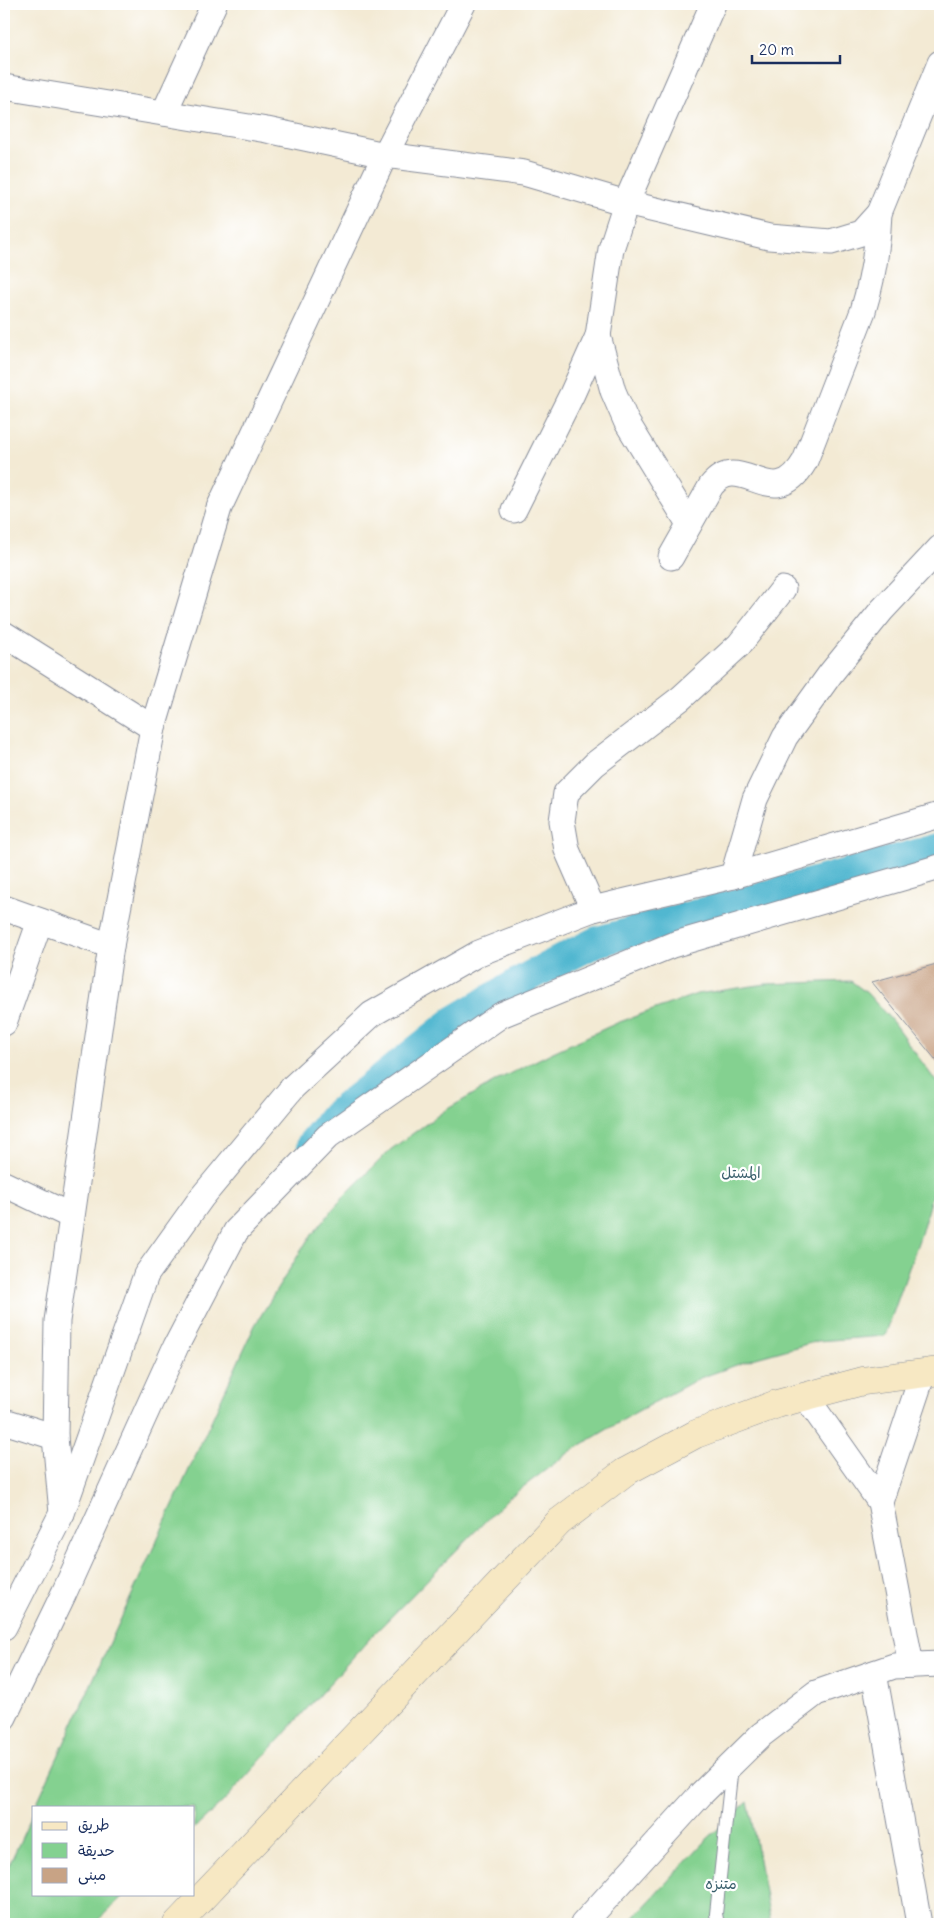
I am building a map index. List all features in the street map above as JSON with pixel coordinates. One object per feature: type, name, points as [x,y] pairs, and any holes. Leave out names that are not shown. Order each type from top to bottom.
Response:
[{"type":"street","points":[[164,113],[214,4]]},
{"type":"street","points":[[62,1513],[54,1437],[56,1321],[111,946],[153,728],[219,508],[385,155],[463,4]]},
{"type":"street","points":[[514,510],[572,394],[598,336],[611,249],[626,202],[713,4]]},
{"type":"street","points":[[670,557],[717,478],[726,473],[736,472],[766,484],[778,484],[790,479],[799,471],[808,452],[870,287],[876,262],[879,213],[940,62]]},
{"type":"street","points":[[4,87],[267,130],[385,155],[524,173],[626,202],[769,237],[831,242],[860,233],[879,213]]},
{"type":"street","points":[[598,336],[613,391],[626,422],[689,524]]},
{"type":"street","points":[[733,876],[755,799],[785,737],[831,674],[882,610],[940,548]]},
{"type":"street","points":[[593,909],[567,850],[562,821],[566,792],[595,764],[681,698],[739,645],[783,588]]},
{"type":"street","points":[[4,634],[153,728]]},
{"type":"street","points":[[4,1627],[62,1513],[146,1275],[202,1197],[293,1087],[372,1014],[479,953],[593,909],[733,876],[940,815]]},
{"type":"street","points":[[4,1717],[64,1593],[176,1346],[236,1231],[328,1136],[501,1016],[672,945],[940,867]]},
{"type":"street","points":[[4,908],[111,946]]},
{"type":"street","points":[[4,1023],[40,921]]},
{"type":"street","points":[[4,1184],[71,1216]]},
{"type":"street","points":[[177,1924],[559,1522],[625,1472],[696,1434],[777,1404],[863,1381],[932,1372],[880,1502]]},
{"type":"street","points":[[806,1397],[880,1502],[911,1665]]},
{"type":"street","points":[[4,1421],[54,1437]]},
{"type":"street","points":[[583,1924],[702,1793],[761,1735],[816,1693],[894,1666],[940,1664]]},
{"type":"street","points":[[874,1673],[919,1924]]},
{"type":"lane","points":[[718,1924],[716,1914],[732,1764]]},
{"type":"green space","name":"المشتل","points":[[851,981],[867,993],[892,1021],[940,1087],[940,1165],[921,1234],[885,1336],[818,1341],[756,1358],[700,1378],[638,1411],[571,1451],[507,1499],[372,1636],[226,1799],[195,1828],[195,1806],[35,1806],[255,1325],[307,1241],[344,1196],[390,1150],[444,1111],[505,1076],[617,1023],[697,994],[766,984]]},
{"type":"green space","name":"متنزه","points":[[748,1801],[771,1924],[628,1924],[704,1842]]},
{"type":"green space","points":[[32,1815],[32,1896],[123,1896],[94,1924],[4,1924],[4,1876]]},
{"type":"building","points":[[940,963],[940,1065],[872,982]]},
{"type":"waterway","points":[[312,1144],[336,1115],[454,1021],[530,976],[596,942],[940,848]]}]
